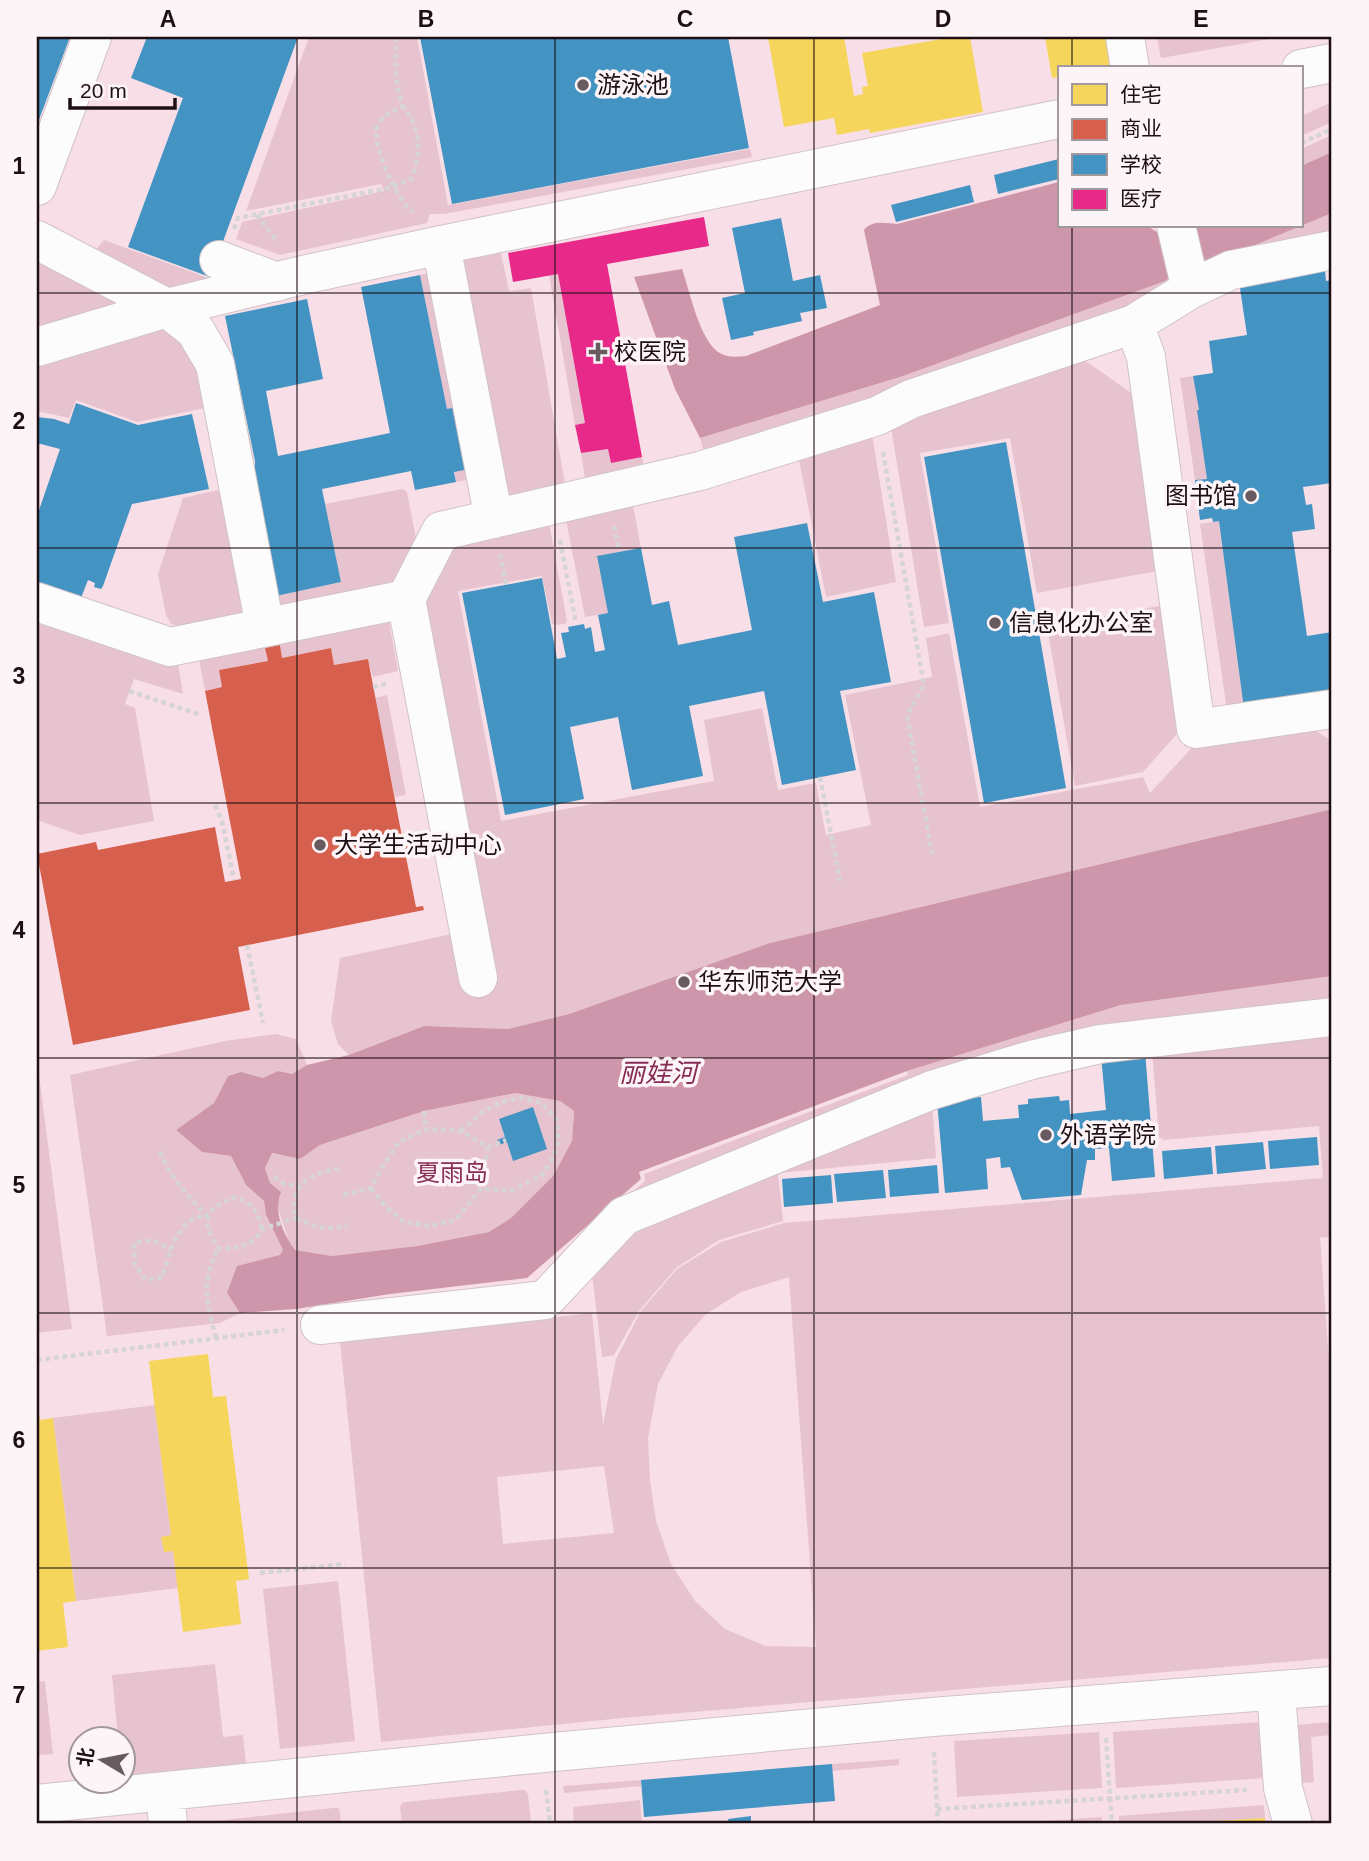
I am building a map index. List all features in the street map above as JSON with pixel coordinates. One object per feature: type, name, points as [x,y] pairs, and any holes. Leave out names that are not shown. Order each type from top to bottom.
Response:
[{"type":"lane","points":[[37,186],[92,37]]},
{"type":"lane","points":[[1125,37],[1130,66]]},
{"type":"lane","points":[[1302,69],[1332,63]]},
{"type":"lane","points":[[37,347],[167,308],[441,245],[1058,119]]},
{"type":"lane","points":[[1176,228],[1188,281]]},
{"type":"lane","points":[[37,240],[167,308],[195,330],[215,364],[265,627]]},
{"type":"lane","points":[[441,245],[494,519]]},
{"type":"lane","points":[[478,978],[406,598],[438,516],[494,519],[699,471],[877,416],[911,399],[1134,324],[1188,281],[1332,250]]},
{"type":"lane","points":[[221,260],[277,282]]},
{"type":"lane","points":[[1134,324],[1146,357],[1196,729],[1332,709]]},
{"type":"lane","points":[[37,602],[170,647],[406,598]]},
{"type":"lane","points":[[320,1325],[545,1300],[624,1216],[932,1090],[1031,1060],[1100,1044],[1332,1017]]},
{"type":"lane","points":[[37,1804],[167,1807],[543,1752],[932,1717],[1332,1686]]},
{"type":"lane","points":[[1276,1691],[1283,1788],[1293,1824]]},
{"type":"path","points":[[221,260],[238,218],[393,187],[411,179],[418,165],[418,147],[414,122],[402,106],[397,92],[397,37]]},
{"type":"path","points":[[402,106],[387,114],[377,126],[377,139],[393,187],[409,210],[419,214]]},
{"type":"path","points":[[1302,143],[1332,129]]},
{"type":"path","points":[[877,416],[924,685],[907,715],[932,854]]},
{"type":"path","points":[[554,504],[576,624]]},
{"type":"path","points":[[129,691],[198,714]]},
{"type":"path","points":[[820,777],[840,881]]},
{"type":"path","points":[[215,804],[222,821],[234,880]]},
{"type":"path","points":[[247,945],[263,1023]]},
{"type":"path","points":[[461,1131],[482,1112],[501,1102],[521,1098],[542,1103],[557,1120],[558,1141],[554,1156],[542,1175],[513,1191],[481,1189]]},
{"type":"path","points":[[424,1111],[426,1129]]},
{"type":"path","points":[[343,1195],[371,1188],[399,1142],[426,1129],[461,1131],[488,1147]]},
{"type":"path","points":[[488,1147],[506,1140]]},
{"type":"path","points":[[371,1188],[385,1206],[404,1222],[430,1226],[454,1220],[481,1189],[488,1147]]},
{"type":"path","points":[[160,1152],[166,1167],[189,1198],[207,1216]]},
{"type":"path","points":[[296,1218],[292,1205],[299,1186],[313,1175],[339,1169]]},
{"type":"path","points":[[274,1177],[284,1184],[299,1186]]},
{"type":"path","points":[[218,1248],[208,1232],[207,1216],[215,1205],[235,1196],[250,1203],[259,1217],[262,1229]]},
{"type":"path","points":[[172,1250],[158,1241],[134,1243],[135,1265],[146,1280],[162,1277],[180,1232],[191,1219],[207,1216]]},
{"type":"path","points":[[218,1248],[235,1249],[256,1239],[262,1229],[296,1218],[317,1228],[347,1226]]},
{"type":"path","points":[[216,1338],[206,1286],[210,1264],[218,1248]]},
{"type":"path","points":[[37,1360],[320,1325]]},
{"type":"path","points":[[260,1573],[345,1564]]},
{"type":"path","points":[[1104,1705],[1112,1824]]},
{"type":"path","points":[[932,1717],[938,1824]]},
{"type":"path","points":[[937,1809],[1283,1788]]},
{"type":"shaded area","name":"华东师范大学","points":[[37,37],[1332,37],[1332,1824],[37,1824]]},
{"type":"green space","points":[[309,37],[417,37],[448,205],[750,149],[752,157],[444,214],[430,214],[427,223],[280,255],[236,239],[242,222],[384,191],[381,184],[246,211]]},
{"type":"green space","points":[[1157,37],[1281,37],[1161,58]]},
{"type":"green space","points":[[1332,102],[1332,122],[1302,136],[1302,116]]},
{"type":"green space","points":[[1332,135],[1332,152],[1302,166],[1302,149]]},
{"type":"green space","points":[[1332,213],[1332,239],[1205,266],[1296,228],[1302,228],[1302,226]]},
{"type":"green space","points":[[104,240],[211,279],[170,289],[94,252]]},
{"type":"green space","points":[[501,253],[509,291],[531,288],[566,490],[500,505],[453,262]]},
{"type":"green space","points":[[37,256],[124,303],[37,331]]},
{"type":"green space","points":[[436,271],[476,478],[456,482],[447,409],[420,275]]},
{"type":"green space","points":[[558,274],[585,423],[575,425],[549,275]]},
{"type":"green space","points":[[1173,274],[1177,285],[1132,314],[706,459],[700,438],[900,377]]},
{"type":"green space","points":[[164,325],[186,341],[210,407],[137,422],[76,400],[69,418],[37,411],[37,362]]},
{"type":"green space","points":[[1080,357],[1140,399],[1163,570],[1037,593],[1010,438],[920,453],[949,623],[924,627],[890,422]]},
{"type":"green space","points":[[1193,376],[1207,479],[1195,480],[1180,378]]},
{"type":"green space","points":[[871,428],[896,582],[826,597],[797,450]]},
{"type":"green space","points":[[608,449],[611,463],[642,457],[645,472],[586,485],[581,453]]},
{"type":"green space","points":[[227,488],[248,613],[183,628],[171,624],[166,615],[158,574],[183,498]]},
{"type":"green space","points":[[402,489],[407,493],[416,538],[397,582],[279,608],[276,596],[341,582],[325,504]]},
{"type":"green space","points":[[632,500],[641,548],[597,557],[608,613],[585,617],[565,515]]},
{"type":"green space","points":[[1219,521],[1244,709],[1227,711],[1200,524]]},
{"type":"green space","points":[[549,523],[567,621],[565,624],[552,623],[542,576],[458,591],[501,821],[714,781],[704,720],[762,708],[778,790],[816,783],[826,835],[871,825],[845,695],[932,677],[926,638],[949,633],[980,807],[1143,777],[1150,793],[1201,738],[1307,725],[1332,741],[1332,809],[770,943],[569,1014],[508,1029],[424,1026],[349,1055],[338,1044],[331,1021],[340,958],[452,934],[418,601],[448,541]]},
{"type":"green space","points":[[1169,604],[1185,725],[1143,772],[1075,786],[1047,627]]},
{"type":"green space","points":[[389,622],[398,671],[373,677],[368,659],[334,665],[331,648],[282,658],[280,643]]},
{"type":"green space","points":[[37,623],[164,666],[178,663],[183,694],[134,679],[125,704],[135,708],[154,821],[80,835],[37,820]]},
{"type":"green space","points":[[265,646],[268,661],[219,670],[222,687],[205,691],[199,659]]},
{"type":"green space","points":[[387,695],[406,795],[395,797],[375,698]]},
{"type":"green space","points":[[1332,976],[1332,1006],[932,1102],[936,1158],[778,1173],[783,1221],[719,1240],[676,1268],[639,1311],[614,1355],[602,1357],[591,1265],[574,1244],[645,1181],[644,1174],[908,1075],[907,1071],[1121,1005]]},
{"type":"green space","points":[[1332,1029],[1332,1238],[1320,1237],[1332,1402],[1332,1658],[633,1717],[381,1742],[340,1341],[592,1313],[603,1425],[616,1359],[641,1311],[677,1269],[721,1242],[784,1223],[1323,1178],[1319,1126],[1164,1140],[1159,1137],[1152,1050]],"holes":[[[789,1277],[816,1647],[765,1646],[725,1629],[695,1601],[671,1564],[656,1521],[650,1480],[648,1438],[658,1384],[678,1346],[706,1314],[741,1292]],[[604,1466],[614,1533],[503,1544],[497,1477]]]},
{"type":"green space","points":[[276,1034],[296,1039],[307,1065],[292,1075],[278,1071],[263,1078],[241,1072],[228,1076],[214,1103],[176,1130],[202,1152],[231,1156],[246,1185],[264,1201],[266,1215],[283,1250],[281,1255],[227,1293],[240,1313],[220,1323],[107,1336],[70,1075],[225,1041]]},
{"type":"green space","points":[[37,1060],[72,1329],[37,1333]]},
{"type":"green space","name":"夏雨岛","points":[[515,1093],[560,1101],[574,1111],[572,1141],[553,1176],[511,1218],[489,1232],[417,1246],[332,1256],[294,1250],[265,1167],[271,1153],[300,1159],[320,1145],[424,1111]]},
{"type":"green space","points":[[155,1405],[171,1535],[162,1537],[164,1551],[173,1551],[178,1588],[76,1601],[53,1418]]},
{"type":"green space","points":[[338,1581],[355,1741],[280,1749],[263,1589]]},
{"type":"green space","points":[[215,1664],[223,1737],[243,1735],[246,1763],[136,1776],[136,1724],[117,1724],[112,1675]]},
{"type":"green space","points":[[45,1681],[53,1754],[37,1755],[37,1682]]},
{"type":"green space","points":[[1262,1722],[1265,1778],[1116,1788],[1113,1732]]},
{"type":"green space","points":[[1332,1722],[1332,1735],[1311,1737],[1314,1782],[1300,1783],[1296,1725]]},
{"type":"green space","points":[[1099,1732],[1102,1788],[957,1797],[954,1741]]},
{"type":"green space","points":[[899,1759],[899,1765],[832,1771],[832,1764]]},
{"type":"green space","points":[[641,1780],[641,1786],[564,1793],[563,1786]]},
{"type":"green space","points":[[525,1790],[528,1794],[531,1824],[402,1824],[402,1803]]},
{"type":"green space","points":[[640,1800],[642,1824],[574,1824],[573,1807]]},
{"type":"green space","points":[[1264,1805],[1265,1818],[1200,1824],[1119,1824],[1119,1816]]},
{"type":"green space","points":[[338,1808],[340,1812],[341,1824],[187,1824]]},
{"type":"green space","points":[[1102,1817],[1102,1824],[1027,1822]]},
{"type":"water","points":[[1332,152],[1332,213],[1302,226],[1302,166]]},
{"type":"water","points":[[1058,182],[1058,228],[1150,228],[1157,232],[1168,228],[1296,228],[1205,266],[1173,274],[1165,281],[900,377],[700,438],[675,389],[634,277],[682,269],[705,336],[718,352],[739,357],[880,305],[864,230],[875,223],[897,224]]},
{"type":"water","name":"丽娃河","points":[[1332,809],[1332,976],[1121,1005],[907,1071],[639,1172],[641,1179],[527,1278],[390,1294],[296,1309],[240,1313],[227,1293],[237,1266],[280,1255],[283,1250],[266,1215],[264,1201],[246,1185],[231,1156],[202,1152],[176,1130],[214,1103],[228,1076],[241,1072],[263,1078],[278,1071],[292,1074],[307,1065],[349,1055],[424,1026],[508,1029],[569,1014],[770,943]],"holes":[[[515,1093],[560,1101],[574,1111],[572,1141],[553,1176],[511,1218],[489,1232],[417,1246],[332,1256],[295,1250],[287,1237],[278,1207],[281,1192],[270,1183],[265,1168],[272,1153],[300,1159],[320,1145],[424,1111]]]},
{"type":"building: 住宅","points":[[768,37],[844,37],[854,96],[863,94],[862,87],[868,86],[862,53],[953,37],[970,37],[983,112],[870,133],[869,129],[837,135],[834,118],[784,127]]},
{"type":"building: 住宅","points":[[1045,37],[1111,37],[1116,66],[1058,66],[1058,77],[1052,78]]},
{"type":"building: 住宅","points":[[208,1354],[213,1397],[226,1396],[249,1579],[236,1581],[241,1624],[183,1632],[173,1551],[164,1552],[161,1537],[171,1535],[149,1361]]},
{"type":"building: 住宅","points":[[37,1407],[40,1420],[53,1418],[76,1601],[63,1603],[68,1647],[37,1651]]},
{"type":"building: 住宅","points":[[1265,1818],[1265,1824],[1200,1824],[1200,1822]]},
{"type":"building: 商业","name":"大学生活动中心","points":[[280,645],[282,658],[331,648],[334,665],[368,659],[404,847],[412,845],[413,850],[405,852],[416,907],[423,906],[424,910],[238,947],[250,1010],[73,1045],[37,854],[96,842],[98,850],[215,827],[225,882],[241,879],[205,691],[222,687],[219,670],[268,661],[265,648]]},
{"type":"building: 学校","points":[[37,37],[70,37],[37,125]]},
{"type":"building: 学校","points":[[147,37],[298,37],[210,277],[128,247],[183,98],[131,78]]},
{"type":"building: 学校","name":"游泳池","points":[[420,37],[728,37],[749,148],[452,204]]},
{"type":"building: 学校","points":[[1058,159],[1058,179],[998,194],[994,175]]},
{"type":"building: 学校","points":[[970,185],[974,202],[896,222],[891,205]]},
{"type":"building: 学校","points":[[781,218],[793,281],[820,275],[827,308],[800,313],[802,321],[731,340],[722,298],[745,293],[732,228]]},
{"type":"building: 学校","name":"图书馆","points":[[1325,270],[1326,281],[1332,280],[1332,483],[1303,487],[1306,505],[1312,504],[1315,529],[1292,532],[1307,636],[1332,632],[1332,691],[1244,709],[1219,521],[1213,522],[1212,518],[1200,520],[1195,480],[1207,479],[1193,376],[1213,373],[1209,341],[1247,335],[1239,282]]},
{"type":"building: 学校","points":[[420,275],[447,409],[457,407],[469,469],[454,472],[456,482],[415,490],[411,471],[322,489],[341,582],[276,596],[249,467],[255,466],[255,461],[225,316],[307,299],[323,379],[266,391],[278,456],[390,433],[361,287]]},
{"type":"building: 学校","points":[[76,403],[138,425],[192,414],[209,489],[132,504],[103,586],[101,589],[94,587],[95,583],[88,580],[81,598],[37,583],[37,516],[60,449],[37,443],[37,417],[69,424]]},
{"type":"building: 学校","name":"信息化办公室","points":[[1006,442],[1066,788],[984,803],[924,457]]},
{"type":"building: 学校","points":[[807,523],[823,602],[874,592],[891,682],[840,691],[856,770],[782,785],[764,691],[689,706],[703,776],[632,790],[618,717],[570,727],[584,799],[505,815],[462,593],[542,578],[557,659],[566,657],[561,633],[569,632],[568,627],[584,624],[585,629],[591,627],[595,652],[605,650],[598,615],[608,613],[597,556],[641,548],[652,605],[669,601],[678,645],[752,630],[734,537]]},
{"type":"building: 学校","name":"外语学院","points":[[1145,1051],[1155,1177],[1112,1181],[1109,1148],[1095,1149],[1095,1160],[1087,1160],[1081,1195],[1022,1200],[1010,1167],[1001,1168],[1000,1157],[986,1159],[988,1189],[945,1193],[937,1101],[981,1097],[983,1121],[1019,1118],[1018,1105],[1028,1104],[1028,1099],[1059,1096],[1060,1101],[1069,1100],[1070,1114],[1106,1110],[1101,1055]]},
{"type":"building: 学校","points":[[533,1107],[547,1149],[513,1161],[507,1142],[499,1145],[497,1140],[505,1137],[499,1119]]},
{"type":"building: 学校","points":[[1317,1137],[1319,1165],[1270,1169],[1268,1141]]},
{"type":"building: 学校","points":[[1263,1142],[1266,1169],[1217,1174],[1215,1146]]},
{"type":"building: 学校","points":[[1211,1147],[1213,1174],[1164,1179],[1162,1151]]},
{"type":"building: 学校","points":[[937,1165],[939,1193],[890,1197],[888,1170]]},
{"type":"building: 学校","points":[[883,1170],[886,1198],[837,1202],[834,1174]]},
{"type":"building: 学校","points":[[831,1175],[833,1203],[784,1207],[782,1179]]},
{"type":"building: 学校","points":[[832,1764],[835,1801],[644,1817],[641,1780]]},
{"type":"building: 学校","points":[[751,1816],[751,1824],[729,1824],[728,1819]]},
{"type":"building: 医疗","name":"校医院","points":[[704,217],[709,246],[607,264],[642,457],[611,463],[608,449],[581,453],[575,425],[585,423],[558,274],[513,282],[508,253]]},
{"type":"place","name":"游泳池","points":[[583,85]]},
{"type":"place","name":"校医院","points":[[598,352]]},
{"type":"place","name":"图书馆","points":[[1251,496]]},
{"type":"place","name":"信息化办公室","points":[[995,623]]},
{"type":"place","name":"大学生活动中心","points":[[320,845]]},
{"type":"place","name":"华东师范大学","points":[[684,982]]},
{"type":"place","name":"外语学院","points":[[1046,1135]]}]
